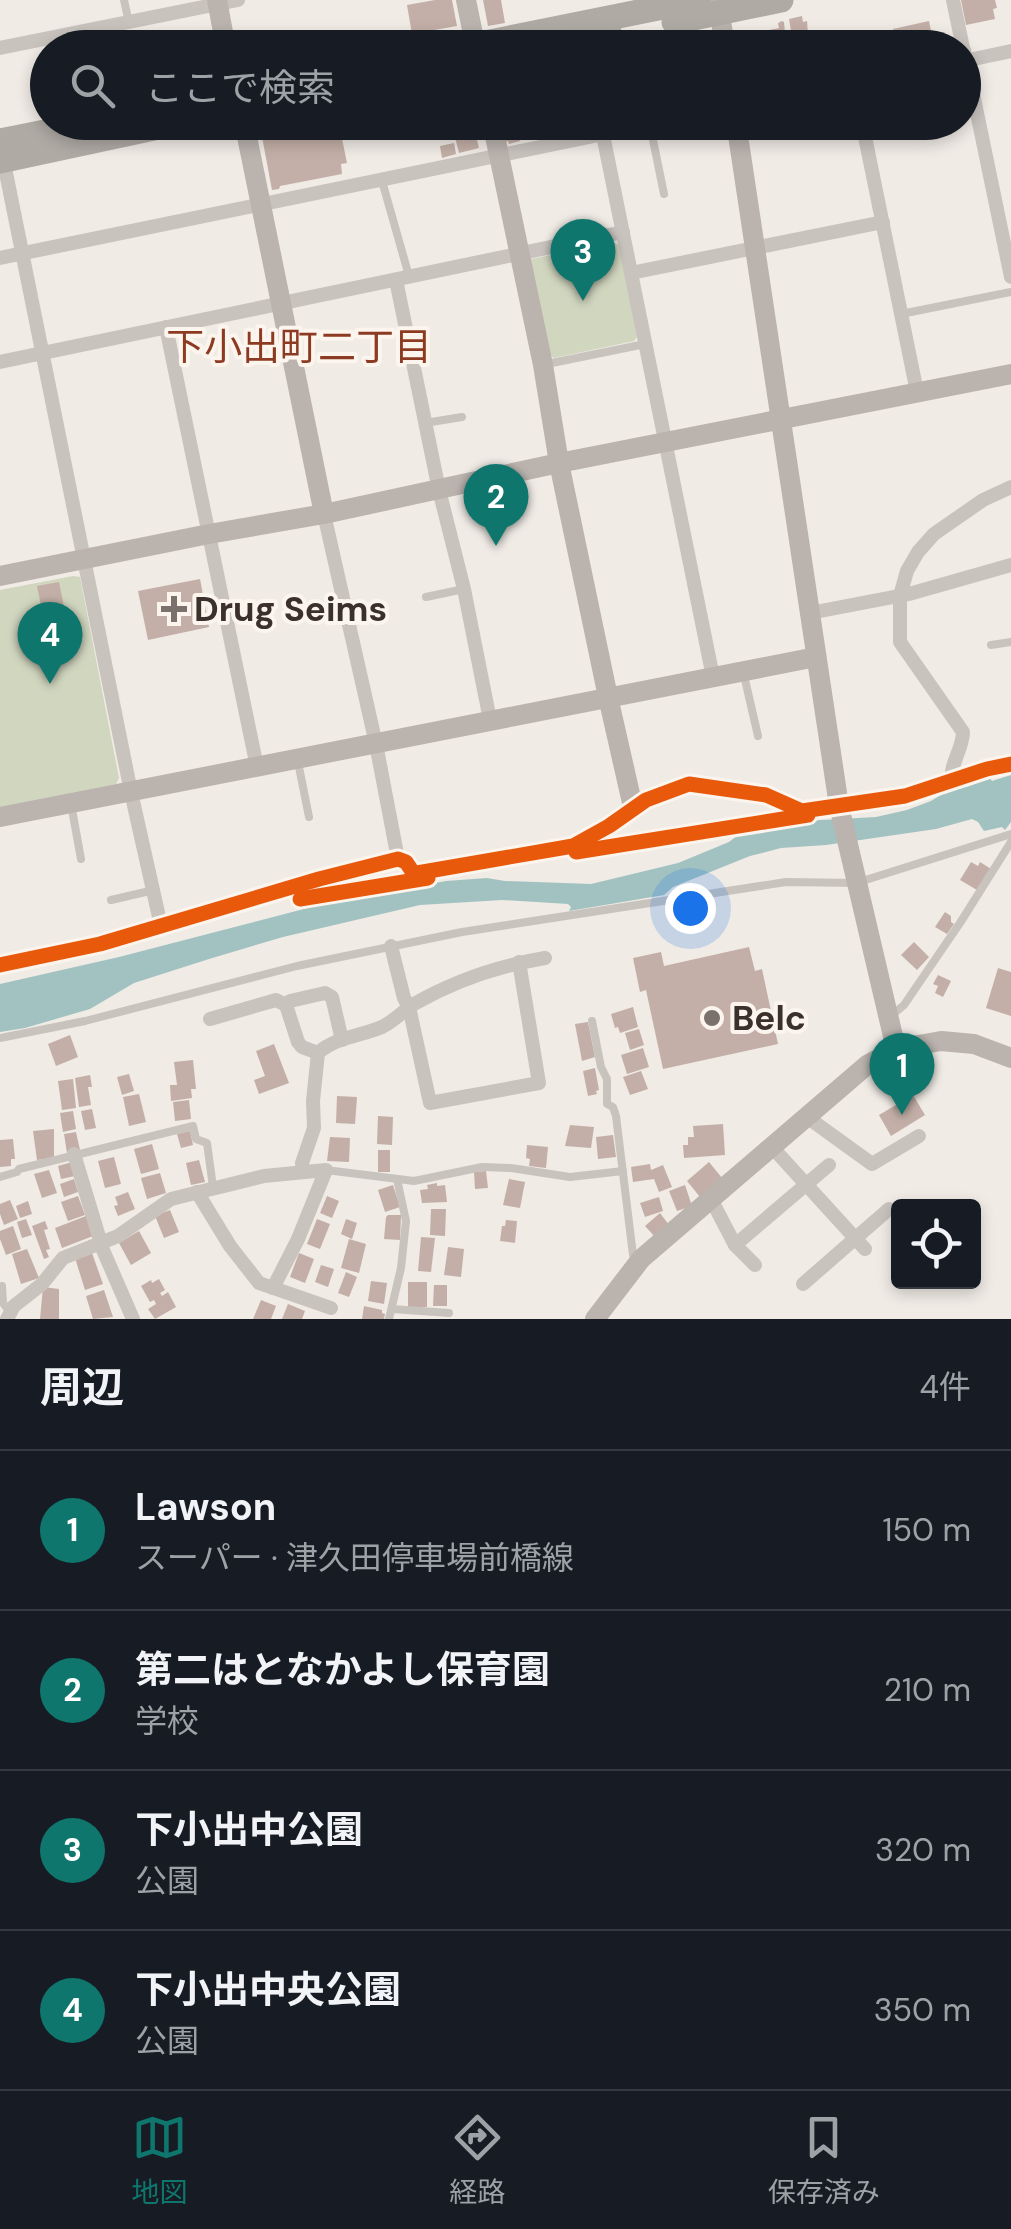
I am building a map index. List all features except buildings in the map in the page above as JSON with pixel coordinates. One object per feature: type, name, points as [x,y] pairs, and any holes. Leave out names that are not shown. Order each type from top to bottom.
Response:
[{"type":"highway","points":[[561,30],[712,4],[781,0]]},
{"type":"highway","points":[[616,30],[712,4]]},
{"type":"highway","points":[[1,152],[38,140]]},
{"type":"highway","points":[[1,152],[73,140]]},
{"type":"street","points":[[466,0],[467,30]]},
{"type":"street","points":[[953,0],[959,30]]},
{"type":"street","points":[[89,30],[224,1],[225,30]]},
{"type":"street","points":[[712,4],[720,30]]},
{"type":"street","points":[[0,48],[30,42]]},
{"type":"street","points":[[981,54],[1011,51]]},
{"type":"street","points":[[981,135],[1011,277]]},
{"type":"street","points":[[247,140],[398,859]]},
{"type":"street","points":[[495,140],[633,807]]},
{"type":"street","points":[[0,258],[577,140]]},
{"type":"street","points":[[604,140],[713,677]]},
{"type":"street","points":[[739,140],[839,808],[896,1050]]},
{"type":"street","points":[[866,140],[917,392]]},
{"type":"street","points":[[1,152],[161,926]]},
{"type":"street","points":[[631,273],[883,222]]},
{"type":"street","points":[[0,362],[623,232]]},
{"type":"street","points":[[402,278],[425,423],[490,720]]},
{"type":"street","points":[[166,327],[257,767]]},
{"type":"street","points":[[0,576],[1011,374]]},
{"type":"street","points":[[952,781],[963,732],[902,646],[900,596],[907,571],[924,544],[962,513],[1011,488]]},
{"type":"street","points":[[810,613],[900,596],[1011,565]]},
{"type":"street","points":[[0,818],[816,657]]},
{"type":"street","points":[[0,965],[100,944],[398,859],[417,873],[572,846],[633,807],[694,784],[766,795],[797,811],[890,799],[1011,764]]},
{"type":"street","points":[[391,946],[430,1103],[539,1083],[519,962]]},
{"type":"street","points":[[303,1171],[314,1128],[318,1053],[328,1044],[386,1026],[409,1007],[457,981],[545,958]]},
{"type":"street","points":[[286,1005],[324,993],[332,997],[342,1040]]},
{"type":"street","points":[[210,1019],[276,1000],[286,1005],[298,1042],[318,1053]]},
{"type":"street","points":[[595,1319],[642,1259],[867,1065],[896,1050],[941,1042],[974,1044],[1011,1058]]},
{"type":"street","points":[[807,1117],[872,1164],[919,1136]]},
{"type":"street","points":[[772,1146],[860,1244]]},
{"type":"street","points":[[74,1154],[101,1243],[134,1319]]},
{"type":"street","points":[[735,1245],[829,1165]]},
{"type":"street","points":[[8,1316],[18,1302],[42,1284],[62,1258],[135,1226],[171,1199],[264,1176],[326,1170],[273,1288]]},
{"type":"street","points":[[197,1192],[230,1246],[259,1283],[331,1308]]},
{"type":"street","points":[[711,1199],[735,1245],[755,1265]]},
{"type":"street","points":[[803,1284],[860,1244],[889,1209]]},
{"type":"lane","points":[[124,0],[129,22]]},
{"type":"lane","points":[[658,140],[664,194]]},
{"type":"lane","points":[[382,180],[402,278]]},
{"type":"lane","points":[[902,314],[1011,292]]},
{"type":"lane","points":[[543,365],[646,344]]},
{"type":"lane","points":[[425,423],[462,416]]},
{"type":"lane","points":[[426,597],[464,589]]},
{"type":"lane","points":[[991,645],[1011,642]]},
{"type":"lane","points":[[743,672],[758,736]]},
{"type":"lane","points":[[298,759],[309,817]]},
{"type":"lane","points":[[71,803],[81,859]]},
{"type":"lane","points":[[0,1038],[88,1021],[225,983],[391,946],[794,881],[843,885],[854,877],[1011,834]]},
{"type":"lane","points":[[887,1018],[904,1004],[1011,842]]},
{"type":"lane","points":[[111,900],[154,890]]},
{"type":"lane","points":[[592,1021],[600,1068],[607,1079],[607,1104],[616,1116],[633,1255],[642,1259]]},
{"type":"lane","points":[[0,1176],[193,1126],[196,1139],[207,1144],[213,1187]]},
{"type":"lane","points":[[326,1170],[397,1180],[424,1180],[482,1167],[560,1176],[623,1171]]},
{"type":"lane","points":[[389,1319],[401,1268],[406,1221],[397,1180]]},
{"type":"lane","points":[[2,1286],[8,1316]]},
{"type":"lane","points":[[392,1309],[449,1312]]},
{"type":"green space","points":[[613,242],[619,245],[637,337],[634,341],[554,358],[548,354],[529,265],[531,259]]},
{"type":"green space","points":[[80,577],[119,778],[116,784],[0,807],[0,590]]},
{"type":"water","points":[[1011,775],[1011,822],[1005,830],[1002,827],[984,831],[972,819],[936,829],[781,848],[750,856],[673,887],[664,895],[569,911],[568,904],[502,900],[420,905],[209,959],[134,983],[90,1009],[0,1032],[0,984],[323,904],[446,881],[487,878],[591,884],[678,863],[729,842],[742,832],[804,821],[876,817],[907,810],[962,785]]},
{"type":"cycle path","points":[[0,965],[100,944],[398,859],[417,873],[573,846],[646,800],[689,784],[766,795],[802,811],[905,796],[1011,764]]},
{"type":"cycle path","points":[[576,852],[808,815]]},
{"type":"cycle path","points":[[300,899],[428,878]]},
{"type":"place","name":"下小出中公園","points":[[583,301]]},
{"type":"place","name":"第二はとなかよし保育園","points":[[496,546]]},
{"type":"place","name":"Drug Seims","points":[[174,609]]},
{"type":"place","name":"下小出中央公園","points":[[50,684]]},
{"type":"place","name":"Belc","points":[[712,1018]]},
{"type":"place","name":"Lawson","points":[[902,1115]]},
{"type":"district","name":"下小出町二丁目","points":[[299,347]]}]
